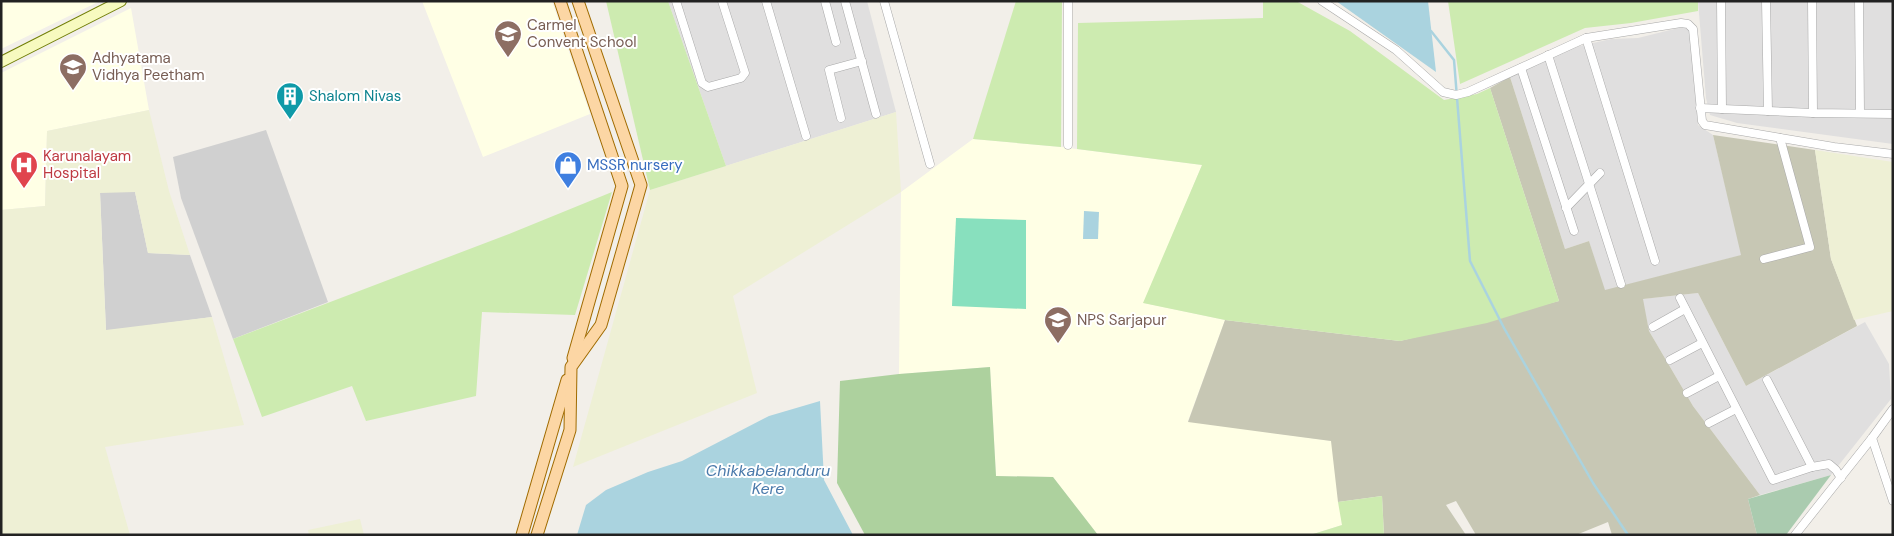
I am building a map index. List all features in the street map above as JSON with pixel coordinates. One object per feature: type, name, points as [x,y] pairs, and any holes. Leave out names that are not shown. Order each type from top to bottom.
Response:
[{"type":"main road","points":[[1,62],[121,1]]},
{"type":"main road","points":[[522,535],[622,186],[560,1]]},
{"type":"main road","points":[[537,535],[570,430],[571,367],[601,325],[641,185],[578,1]]},
{"type":"street","points":[[676,1],[702,83],[708,87],[740,78],[745,73],[722,1]]},
{"type":"street","points":[[766,1],[806,136]]},
{"type":"street","points":[[825,1],[836,42]]},
{"type":"street","points":[[845,1],[876,114]]},
{"type":"street","points":[[884,1],[930,164]]},
{"type":"street","points":[[1068,1],[1068,145]]},
{"type":"street","points":[[1322,1],[1396,50],[1443,92],[1456,95],[1468,92],[1586,38],[1681,22],[1688,24],[1694,29],[1700,108],[1702,121],[1705,125],[1864,152],[1893,154]]},
{"type":"street","points":[[1721,1],[1722,109]]},
{"type":"street","points":[[1766,1],[1768,111]]},
{"type":"street","points":[[1812,1],[1813,113]]},
{"type":"street","points":[[1859,1],[1860,113]]},
{"type":"street","points":[[1586,38],[1655,262]]},
{"type":"street","points":[[1548,55],[1621,284]]},
{"type":"street","points":[[841,118],[829,70],[862,61]]},
{"type":"street","points":[[1521,68],[1574,232]]},
{"type":"street","points":[[1700,108],[1893,114]]},
{"type":"street","points":[[1764,259],[1810,247],[1780,138]]},
{"type":"street","points":[[1566,208],[1600,173]]},
{"type":"street","points":[[1680,298],[1773,480],[1812,467],[1829,464],[1841,478]]},
{"type":"street","points":[[1653,327],[1685,309]]},
{"type":"street","points":[[1670,360],[1702,343]]},
{"type":"street","points":[[1687,393],[1719,376]]},
{"type":"street","points":[[1767,380],[1812,467]]},
{"type":"street","points":[[1709,423],[1736,409]]},
{"type":"street","points":[[1795,535],[1893,409]]},
{"type":"street","points":[[1872,438],[1893,501]]},
{"type":"shaded area","points":[[1,1],[100,1],[1,49]]},
{"type":"shaded area","name":"Carmel Convent School","points":[[422,1],[552,1],[590,114],[483,157]]},
{"type":"shaded area","points":[[668,1],[867,1],[896,112],[726,166]]},
{"type":"shaded area","points":[[1698,1],[1893,1],[1893,144],[1737,123],[1710,115],[1706,98]]},
{"type":"shaded area","name":"Adhyatama Vidhya Peetham","points":[[131,8],[149,110],[47,131],[45,206],[1,210],[1,73]]},
{"type":"shaded area","points":[[1686,26],[1690,31],[1698,125],[1713,135],[1742,255],[1604,291],[1589,241],[1565,249],[1510,77],[1566,49],[1611,39],[1638,38]]},
{"type":"shaded area","points":[[1510,77],[1565,249],[1589,241],[1605,290],[1741,255],[1713,135],[1815,150],[1831,259],[1857,326],[1746,386],[1698,293],[1643,299],[1649,331],[1693,406],[1760,495],[1748,499],[1757,535],[1612,535],[1608,522],[1576,535],[1476,535],[1456,501],[1446,505],[1466,535],[1384,535],[1382,496],[1338,502],[1331,441],[1188,422],[1225,320],[1400,341],[1559,301],[1490,88]]},
{"type":"shaded area","points":[[149,110],[169,191],[190,255],[148,253],[135,192],[100,193],[106,330],[212,317],[244,425],[105,447],[130,535],[1,535],[1,210],[45,206],[47,131]]},
{"type":"shaded area","points":[[896,112],[901,192],[733,296],[757,393],[573,467],[650,190]]},
{"type":"shaded area","points":[[266,130],[328,302],[233,339],[181,198],[173,157]]},
{"type":"shaded area","name":"NPS Sarjapur","points":[[973,139],[1061,147],[1202,165],[1144,303],[1225,320],[1188,421],[1332,441],[1342,525],[1310,535],[1098,535],[1053,477],[996,476],[990,367],[899,374],[901,192]]},
{"type":"shaded area","points":[[1815,150],[1893,162],[1893,311],[1854,320],[1831,259]]},
{"type":"shaded area","points":[[100,192],[135,192],[148,253],[190,255],[212,317],[106,331]]},
{"type":"shaded area","points":[[1698,293],[1746,386],[1865,322],[1889,364],[1891,399],[1831,475],[1760,495],[1693,406],[1649,331],[1642,299]]},
{"type":"shaded area","points":[[1831,475],[1786,535],[1757,535],[1748,499]]},
{"type":"shaded area","points":[[360,519],[364,535],[309,535],[308,530]]},
{"type":"green space","points":[[606,1],[668,1],[726,166],[650,190]]},
{"type":"green space","points":[[1016,1],[1062,1],[1061,147],[973,139]]},
{"type":"green space","points":[[1263,1],[1296,1],[1350,31],[1444,100],[1477,94],[1490,88],[1559,301],[1487,323],[1400,341],[1225,320],[1143,303],[1202,165],[1077,149],[1078,23],[1263,18]]},
{"type":"green space","points":[[1448,1],[1698,1],[1698,11],[1631,23],[1585,28],[1460,84]]},
{"type":"green space","points":[[612,192],[575,315],[482,312],[476,396],[366,421],[352,386],[262,417],[233,339],[509,234]]},
{"type":"green space","points":[[956,218],[1026,220],[1026,309],[952,306]]},
{"type":"green space","points":[[990,367],[996,476],[1053,477],[1098,535],[865,535],[837,483],[840,381]]},
{"type":"green space","points":[[1382,496],[1384,535],[1310,535],[1342,525],[1338,502]]},
{"type":"water","points":[[1336,1],[1428,1],[1436,72]]},
{"type":"water","points":[[1084,211],[1099,212],[1098,239],[1083,239]]},
{"type":"water","name":"Chikkabelanduru Kere","points":[[820,401],[824,480],[853,535],[577,535],[586,505],[606,490],[648,472],[682,461],[769,416]]},
{"type":"waterway","points":[[1431,31],[1454,60],[1470,261],[1504,328],[1593,483],[1628,535]]},
{"type":"place","name":"Carmel Convent School","points":[[508,58]]},
{"type":"place","name":"Adhyatama Vidhya Peetham","points":[[73,91]]},
{"type":"place","name":"Shalom Nivas","points":[[290,120]]},
{"type":"place","name":"Karunalayam Hospital","points":[[24,189]]},
{"type":"place","name":"MSSR nursery","points":[[568,189]]},
{"type":"place","name":"NPS Sarjapur","points":[[1058,344]]}]
